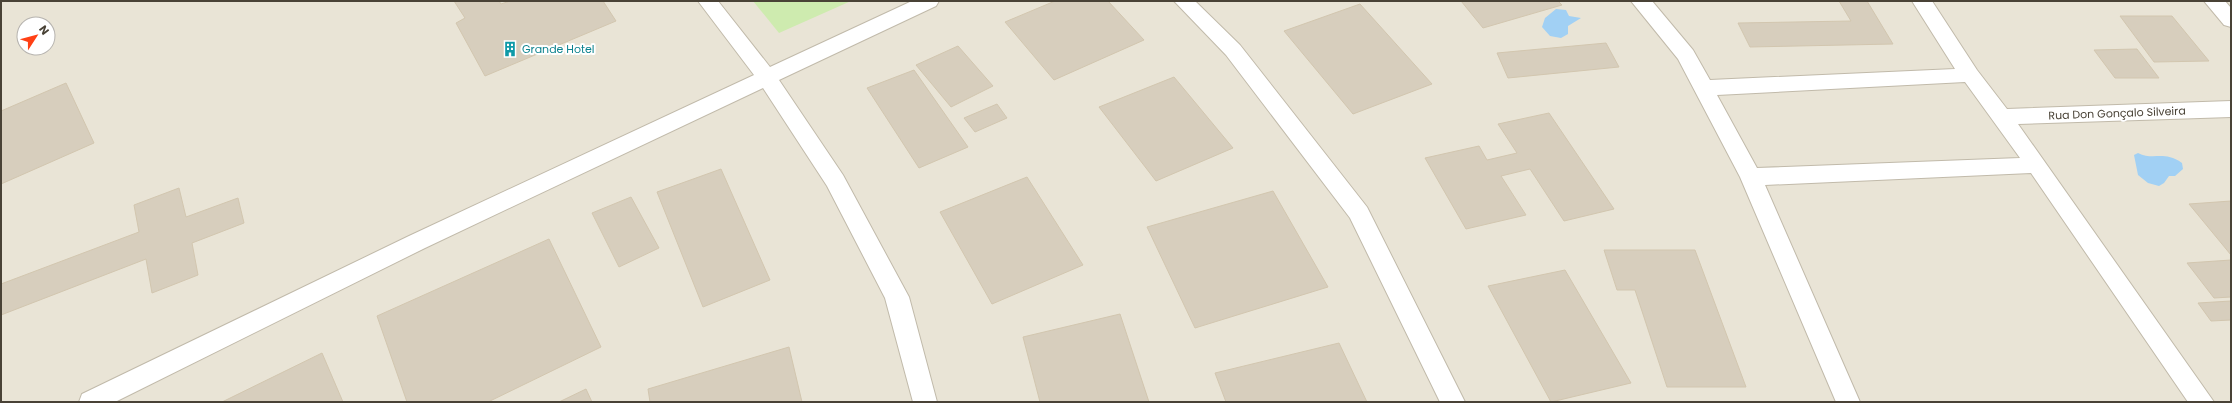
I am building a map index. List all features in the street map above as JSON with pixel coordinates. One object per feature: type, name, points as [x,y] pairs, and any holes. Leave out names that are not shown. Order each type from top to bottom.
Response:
[{"type":"street","points":[[708,1],[767,78],[835,181],[898,297],[925,402]]},
{"type":"street","points":[[91,402],[417,242],[929,1]]},
{"type":"street","points":[[1184,1],[1233,50],[1359,213],[1453,402]]},
{"type":"street","points":[[1641,1],[1686,55]]},
{"type":"street","points":[[1659,1],[1751,177],[1848,402]]},
{"type":"street","points":[[1922,1],[1970,75],[2003,117],[2202,402]]},
{"type":"street","points":[[2214,1],[2231,20]]},
{"type":"street","points":[[1704,88],[1970,75]]},
{"type":"street","name":"Rua Don Gonçalo Silveira","points":[[2003,117],[2231,109]]},
{"type":"street","points":[[1751,177],[2037,165]]},
{"type":"shaded area","points":[[1,1],[2231,1],[2231,402],[1,402]]},
{"type":"green space","points":[[753,1],[851,1],[779,33]]},
{"type":"water","points":[[1556,9],[1566,10],[1569,16],[1581,18],[1568,26],[1568,34],[1561,38],[1550,36],[1542,27],[1545,18]]},
{"type":"water","points":[[2138,153],[2149,156],[2164,156],[2175,159],[2182,163],[2183,169],[2175,176],[2169,176],[2164,183],[2159,186],[2148,183],[2138,175],[2134,155]]},
{"type":"building","name":"Grande Hotel","points":[[454,1],[499,1],[501,4],[510,1],[603,1],[616,21],[485,76],[456,23],[465,18]]},
{"type":"building","points":[[1055,1],[1108,1],[1144,40],[1054,80],[1005,22]]},
{"type":"building","points":[[1461,1],[1558,1],[1562,5],[1483,28]]},
{"type":"building","points":[[1839,1],[1867,1],[1893,44],[1750,47],[1738,23],[1851,21]]},
{"type":"building","points":[[1360,4],[1432,84],[1353,114],[1284,31]]},
{"type":"building","points":[[2120,16],[2172,16],[2209,61],[2154,62]]},
{"type":"building","points":[[1606,43],[1619,67],[1508,78],[1497,53]]},
{"type":"building","points":[[958,46],[993,86],[951,107],[916,65]]},
{"type":"building","points":[[2137,49],[2159,78],[2115,78],[2094,50]]},
{"type":"building","points":[[914,70],[968,147],[919,168],[867,88]]},
{"type":"building","points":[[1174,77],[1233,148],[1156,181],[1099,107]]},
{"type":"building","points":[[66,83],[94,143],[1,184],[1,111]]},
{"type":"building","points":[[997,104],[1007,118],[975,132],[964,118]]},
{"type":"building","points":[[1549,113],[1614,209],[1564,221],[1530,169],[1501,176],[1526,215],[1466,229],[1425,158],[1479,146],[1487,160],[1517,153],[1498,124]]},
{"type":"building","points":[[721,169],[770,280],[703,307],[657,192]]},
{"type":"building","points":[[1027,177],[1083,265],[992,304],[940,212]]},
{"type":"building","points":[[179,188],[186,217],[238,198],[244,223],[192,243],[198,275],[152,293],[146,259],[1,315],[1,284],[139,232],[134,205]]},
{"type":"building","points":[[1273,191],[1328,287],[1195,328],[1147,227]]},
{"type":"building","points":[[631,197],[659,248],[619,267],[592,213]]},
{"type":"building","points":[[2231,201],[2231,255],[2189,204]]},
{"type":"building","points":[[549,239],[601,347],[488,402],[407,402],[377,316]]},
{"type":"building","points":[[1604,250],[1695,250],[1746,387],[1667,387],[1635,290],[1617,290]]},
{"type":"building","points":[[2231,260],[2231,297],[2214,298],[2187,263]]},
{"type":"building","points":[[1565,270],[1631,383],[1551,402],[1488,286]]},
{"type":"building","points":[[2231,301],[2231,320],[2211,321],[2198,303]]},
{"type":"building","points":[[1120,314],[1149,402],[1040,402],[1023,337]]},
{"type":"building","points":[[1339,343],[1367,402],[1226,402],[1215,373]]},
{"type":"building","points":[[789,347],[802,402],[650,402],[648,389]]},
{"type":"building","points":[[322,353],[343,402],[222,402]]},
{"type":"building","points":[[586,389],[592,402],[559,402]]},
{"type":"place","name":"Grande Hotel","points":[[510,49]]}]
